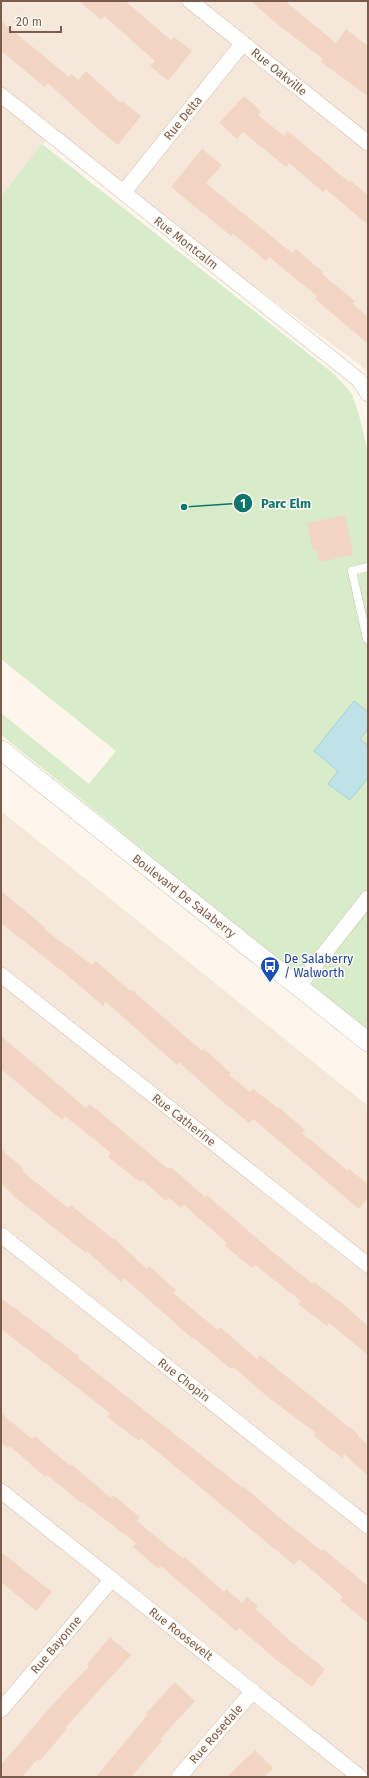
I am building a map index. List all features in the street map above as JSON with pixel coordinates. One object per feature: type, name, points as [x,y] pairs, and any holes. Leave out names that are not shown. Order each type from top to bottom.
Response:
[{"type":"street","name":"Rue Oakville","points":[[190,1],[368,143]]},
{"type":"street","name":"Rue Delta","points":[[123,192],[243,43]]},
{"type":"street","name":"Rue Montcalm","points":[[1,95],[359,380],[368,394]]},
{"type":"street","name":"Boulevard De Salaberry","points":[[1,750],[368,1042]]},
{"type":"street","points":[[298,987],[368,898]]},
{"type":"street","name":"Rue Catherine","points":[[1,975],[368,1265]]},
{"type":"street","name":"Rue Chopin","points":[[1,1235],[368,1526]]},
{"type":"street","name":"Rue Roosevelt","points":[[1,1491],[360,1777]]},
{"type":"street","name":"Rue Bayonne","points":[[1,1710],[112,1579]]},
{"type":"street","name":"Rue Rosedale","points":[[179,1777],[253,1691]]},
{"type":"lane","points":[[368,567],[352,571],[368,639]]},
{"type":"shaded area","points":[[1,1],[368,1],[368,373],[360,365],[50,135],[1,196]]},
{"type":"shaded area","points":[[1,811],[368,1106],[368,1774],[366,1777],[1,1777]]},
{"type":"green space","points":[[42,144],[334,374],[352,394],[359,415],[368,453],[368,1032],[1,735],[1,713],[89,784],[116,751],[1,659],[1,196]]},
{"type":"water","points":[[354,701],[368,712],[368,729],[360,739],[368,746],[368,778],[350,800],[328,784],[338,771],[314,751]]},
{"type":"building","points":[[79,1],[125,1],[171,40],[174,37],[192,51],[168,81],[150,66],[155,61],[104,16],[101,20]]},
{"type":"building","points":[[251,1],[285,1],[336,43],[346,29],[368,46],[368,96],[321,62],[323,59],[272,20]]},
{"type":"building","points":[[1,21],[69,77],[71,74],[78,80],[86,71],[121,103],[122,101],[141,116],[118,145],[99,130],[48,83],[45,87],[1,51]]},
{"type":"building","points":[[244,96],[261,111],[258,115],[284,136],[288,131],[349,182],[350,180],[368,195],[368,225],[326,189],[323,192],[289,163],[286,167],[243,132],[237,139],[219,123]]},
{"type":"building","points":[[202,149],[222,165],[206,183],[292,253],[296,249],[323,272],[322,274],[355,301],[353,304],[368,317],[368,344],[315,299],[317,296],[269,257],[266,261],[233,234],[231,236],[171,187]]},
{"type":"building","points":[[345,515],[353,555],[319,562],[317,550],[313,551],[307,523]]},
{"type":"building","points":[[1,891],[45,927],[44,929],[92,965],[96,961],[130,991],[132,990],[202,1051],[204,1049],[231,1073],[229,1075],[250,1092],[253,1089],[278,1108],[279,1107],[305,1130],[302,1133],[348,1171],[349,1169],[368,1184],[368,1198],[359,1209],[253,1119],[249,1123],[179,1062],[177,1065],[106,1002],[103,1006],[1,923]]},
{"type":"building","points":[[1,1036],[86,1108],[90,1104],[168,1169],[171,1167],[205,1197],[207,1195],[268,1248],[313,1284],[314,1282],[343,1304],[368,1326],[368,1355],[329,1323],[327,1326],[298,1304],[301,1301],[255,1265],[252,1268],[225,1246],[227,1243],[184,1205],[181,1208],[169,1198],[166,1201],[142,1180],[140,1182],[108,1157],[111,1153],[65,1116],[62,1120],[1,1069]]},
{"type":"building","points":[[1,1149],[24,1169],[22,1171],[68,1208],[71,1205],[113,1239],[114,1238],[147,1269],[149,1266],[176,1290],[173,1293],[218,1330],[220,1327],[257,1359],[260,1355],[359,1435],[358,1436],[368,1445],[368,1476],[344,1454],[342,1458],[314,1436],[316,1433],[269,1398],[233,1367],[231,1369],[194,1338],[193,1339],[124,1278],[121,1282],[87,1251],[86,1253],[16,1198],[1,1183]]},
{"type":"building","points":[[1,1298],[79,1356],[78,1358],[243,1488],[244,1487],[322,1551],[323,1549],[368,1586],[368,1623],[340,1600],[343,1597],[299,1559],[294,1565],[141,1438],[139,1441],[107,1417],[110,1413],[1,1329]]},
{"type":"building","points":[[1,1413],[32,1439],[35,1436],[111,1498],[113,1495],[140,1517],[137,1521],[183,1559],[185,1557],[224,1592],[226,1589],[242,1603],[247,1597],[258,1606],[256,1609],[290,1641],[325,1669],[312,1687],[274,1658],[239,1628],[236,1631],[161,1566],[159,1569],[133,1547],[136,1543],[82,1502],[81,1503],[47,1475],[45,1477],[10,1446],[8,1448],[1,1442]]},
{"type":"building","points":[[1,1552],[52,1592],[36,1611],[1,1582]]},
{"type":"building","points":[[110,1637],[131,1655],[65,1728],[67,1729],[40,1761],[38,1759],[22,1777],[1,1777],[1,1765],[46,1712],[89,1666],[87,1664]]},
{"type":"building","points":[[175,1682],[195,1701],[160,1739],[162,1741],[131,1777],[96,1777],[148,1714],[146,1713]]},
{"type":"building","points":[[255,1750],[273,1768],[264,1777],[227,1777]]},
{"type":"place","name":"Parc Elm","points":[[184,507]]},
{"type":"place","name":"De Salaberry / Walworth","points":[[270,983]]}]
